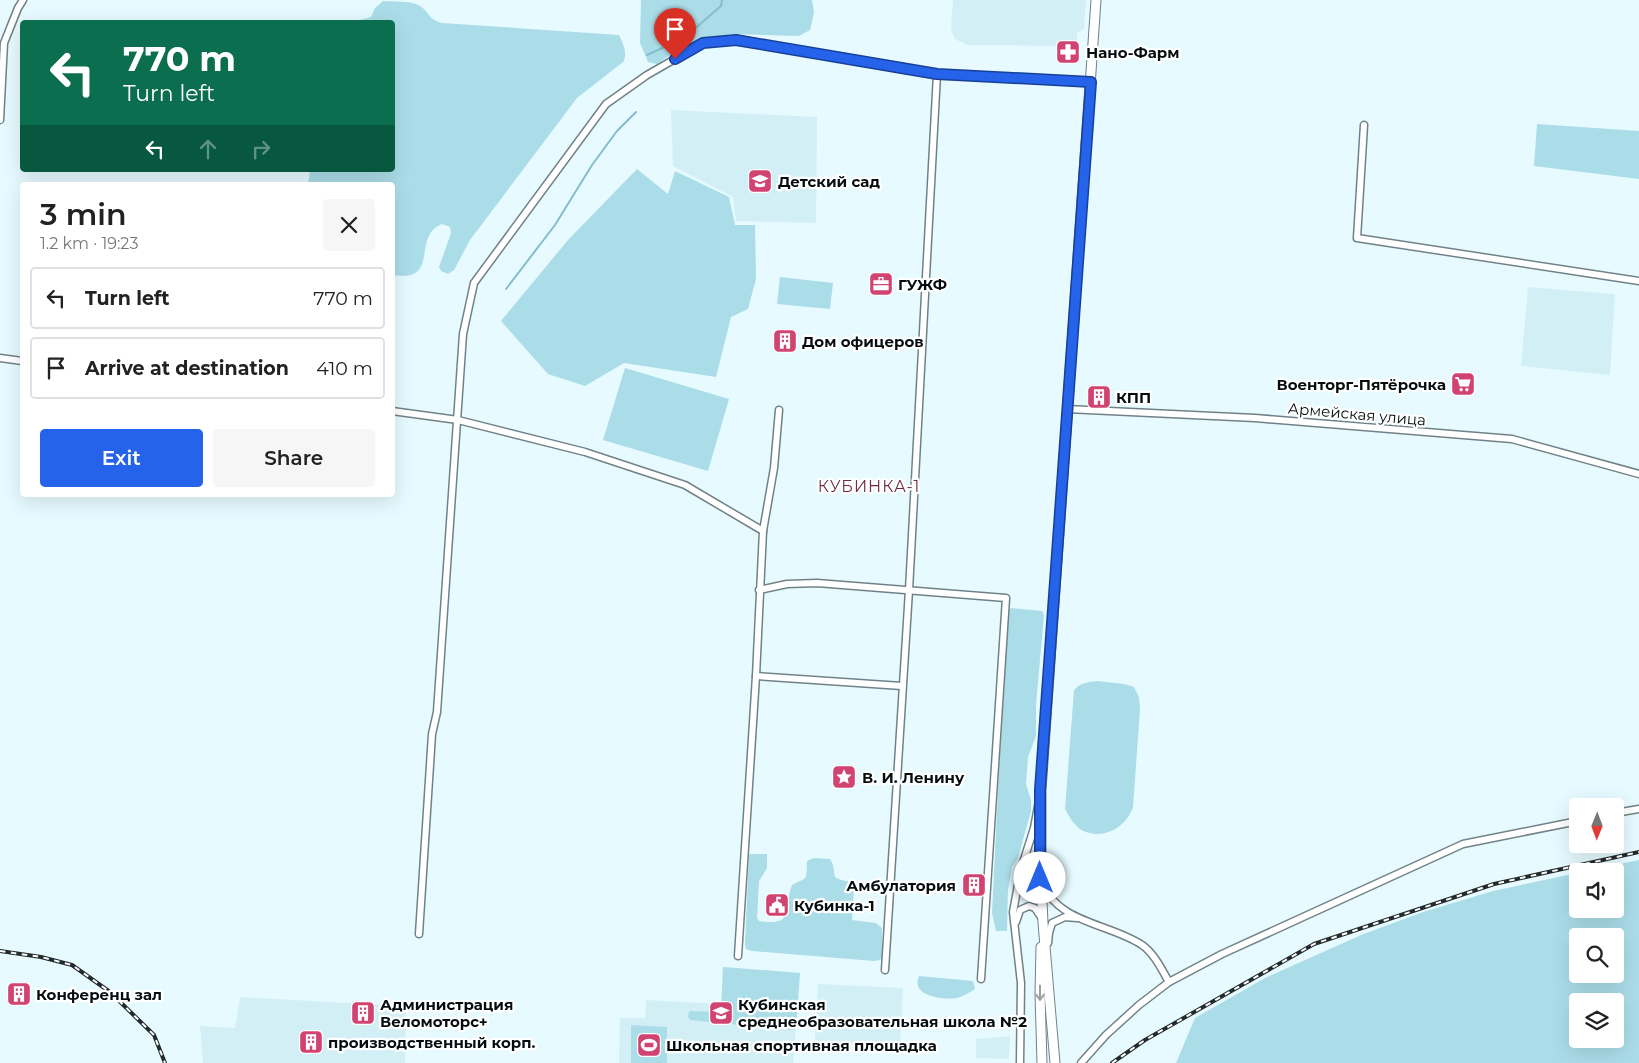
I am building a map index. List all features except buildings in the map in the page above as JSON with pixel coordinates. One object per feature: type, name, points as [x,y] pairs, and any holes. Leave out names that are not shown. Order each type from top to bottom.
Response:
[{"type":"main road","points":[[1055,1063],[1040,878],[1040,790],[1096,0]]},
{"type":"main road","points":[[1042,1062],[1040,994],[1043,925]]},
{"type":"street","points":[[0,120],[4,43],[23,0]]},
{"type":"street","points":[[0,36],[4,43]]},
{"type":"street","points":[[418,934],[432,734],[437,712],[463,334],[474,283],[606,104],[647,75],[703,43],[736,40],[937,74],[1091,82]]},
{"type":"street","points":[[885,970],[909,590],[937,74]]},
{"type":"street","points":[[1364,125],[1358,238],[1639,281]]},
{"type":"street","points":[[0,358],[20,361]]},
{"type":"street","points":[[738,956],[756,676],[763,531],[774,468],[780,410]]},
{"type":"street","name":"Армейская улица","points":[[1068,410],[1255,418],[1512,439],[1639,474]]},
{"type":"street","points":[[395,411],[458,420],[585,452],[685,485],[763,531]]},
{"type":"street","points":[[759,590],[787,584],[817,583],[1006,598],[981,979]]},
{"type":"street","points":[[756,676],[902,686]]},
{"type":"street","points":[[1020,1063],[1021,983],[1014,912],[1016,894],[1034,828],[1040,790]]},
{"type":"street","points":[[1624,812],[1639,809]]},
{"type":"street","points":[[1081,1063],[1106,1035],[1139,1005],[1169,982],[1222,954],[1463,844],[1569,823]]},
{"type":"street","points":[[1040,878],[1052,900],[1082,919],[1119,933],[1143,946],[1169,982]]},
{"type":"street","points":[[1016,928],[1018,914],[1024,907],[1035,908],[1039,912],[1043,925]]},
{"type":"street","points":[[1047,957],[1049,933],[1052,923],[1065,917],[1082,919]]},
{"type":"shaded area","points":[[641,0],[812,0],[814,13],[810,30],[799,36],[733,34],[700,41],[677,50],[657,64],[648,62],[640,43]]},
{"type":"shaded area","points":[[953,0],[1086,0],[1084,29],[1077,33],[1077,46],[967,45],[955,39],[951,29]]},
{"type":"shaded area","points":[[383,1],[407,2],[420,6],[434,20],[442,23],[619,35],[622,41],[625,56],[623,62],[577,98],[470,240],[454,270],[448,274],[441,271],[439,267],[451,233],[450,227],[442,224],[433,230],[428,238],[424,257],[417,272],[408,276],[395,275],[395,182],[308,182],[310,172],[395,172],[395,20],[360,20],[371,17],[375,8]]},
{"type":"shaded area","name":"Детский сад","points":[[671,110],[817,117],[816,223],[736,221],[733,197],[673,166]]},
{"type":"shaded area","points":[[1537,124],[1639,131],[1639,179],[1534,166]]},
{"type":"shaded area","points":[[637,169],[668,194],[675,171],[729,197],[735,225],[755,225],[756,279],[748,309],[731,317],[716,377],[624,363],[585,386],[548,374],[501,321],[568,240]]},
{"type":"shaded area","points":[[780,277],[833,283],[830,309],[777,304]]},
{"type":"shaded area","points":[[1528,287],[1615,294],[1610,375],[1521,366]]},
{"type":"shaded area","points":[[625,368],[729,399],[708,471],[603,440]]},
{"type":"shaded area","points":[[1011,608],[1042,611],[1044,615],[1036,705],[1036,736],[1028,757],[1026,784],[1031,800],[1031,811],[1018,858],[1012,867],[1008,889],[1007,931],[996,931],[992,913],[1007,612]]},
{"type":"shaded area","points":[[1097,681],[1134,687],[1139,697],[1140,709],[1133,807],[1121,825],[1101,834],[1086,832],[1079,828],[1065,809],[1074,690],[1087,682]]},
{"type":"shaded area","points":[[749,854],[767,854],[767,868],[759,881],[757,918],[759,921],[771,922],[783,918],[786,914],[792,885],[806,878],[807,861],[814,858],[830,859],[836,877],[852,882],[854,886],[852,920],[876,923],[882,928],[882,958],[874,961],[746,949]]},
{"type":"shaded area","points":[[1639,860],[1639,1063],[1176,1063],[1195,1018],[1265,978],[1361,935],[1423,912],[1493,891],[1569,875],[1569,918],[1624,918],[1624,863]]},
{"type":"shaded area","name":"Кубинская среднеобразовательная школа №2","points":[[723,967],[800,973],[793,1063],[619,1063],[620,1018],[645,1018],[646,1000],[721,1004]]},
{"type":"shaded area","points":[[723,967],[800,973],[796,1029],[690,1020],[688,1017],[689,1011],[721,1012]]},
{"type":"shaded area","points":[[919,976],[973,981],[975,989],[957,998],[930,996],[919,989]]},
{"type":"shaded area","points":[[818,984],[903,988],[900,1046],[815,1042]]},
{"type":"shaded area","points":[[240,997],[402,1006],[406,1010],[405,1063],[203,1063],[200,1026],[235,1028]]},
{"type":"shaded area","name":"Школьная спортивная площадка","points":[[631,1025],[667,1027],[667,1063],[631,1063]]},
{"type":"shaded area","points":[[1010,1036],[1009,1059],[976,1058],[976,1039]]},
{"type":"waterway","points":[[647,55],[684,38],[721,6],[722,0]]},
{"type":"waterway","points":[[506,289],[555,225],[592,165],[617,131],[636,112]]},
{"type":"railway","points":[[1112,1063],[1145,1040],[1314,944],[1494,884],[1639,852]]},
{"type":"railway","points":[[0,951],[41,957],[72,965],[110,992],[154,1035],[165,1063]]},
{"type":"place","name":"Нано-Фарм","points":[[1068,52]]},
{"type":"place","name":"Детский сад","points":[[760,181]]},
{"type":"place","name":"ГУЖФ","points":[[881,284]]},
{"type":"place","name":"Дом офицеров","points":[[785,341]]},
{"type":"place","name":"Военторг-Пятёрочка","points":[[1463,384]]},
{"type":"place","name":"КПП","points":[[1099,397]]},
{"type":"place","name":"В. И. Ленину","points":[[844,777]]},
{"type":"place","name":"Амбулатория","points":[[974,885]]},
{"type":"place","name":"Кубинка-1","points":[[777,905]]},
{"type":"place","name":"Конференц зал","points":[[19,994]]},
{"type":"place","name":"Администрация Веломоторс+","points":[[363,1013]]},
{"type":"place","name":"Кубинская среднеобразовательная школа №2","points":[[721,1013]]},
{"type":"place","name":"производственный корп.","points":[[311,1042]]},
{"type":"place","name":"Школьная спортивная площадка","points":[[649,1045]]},
{"type":"district","name":"КУБИНКА-1","points":[[869,486]]},
{"type":"route","points":[[675,59],[703,43],[736,40],[937,74],[1091,82],[1040,790],[1040,878]]}]
